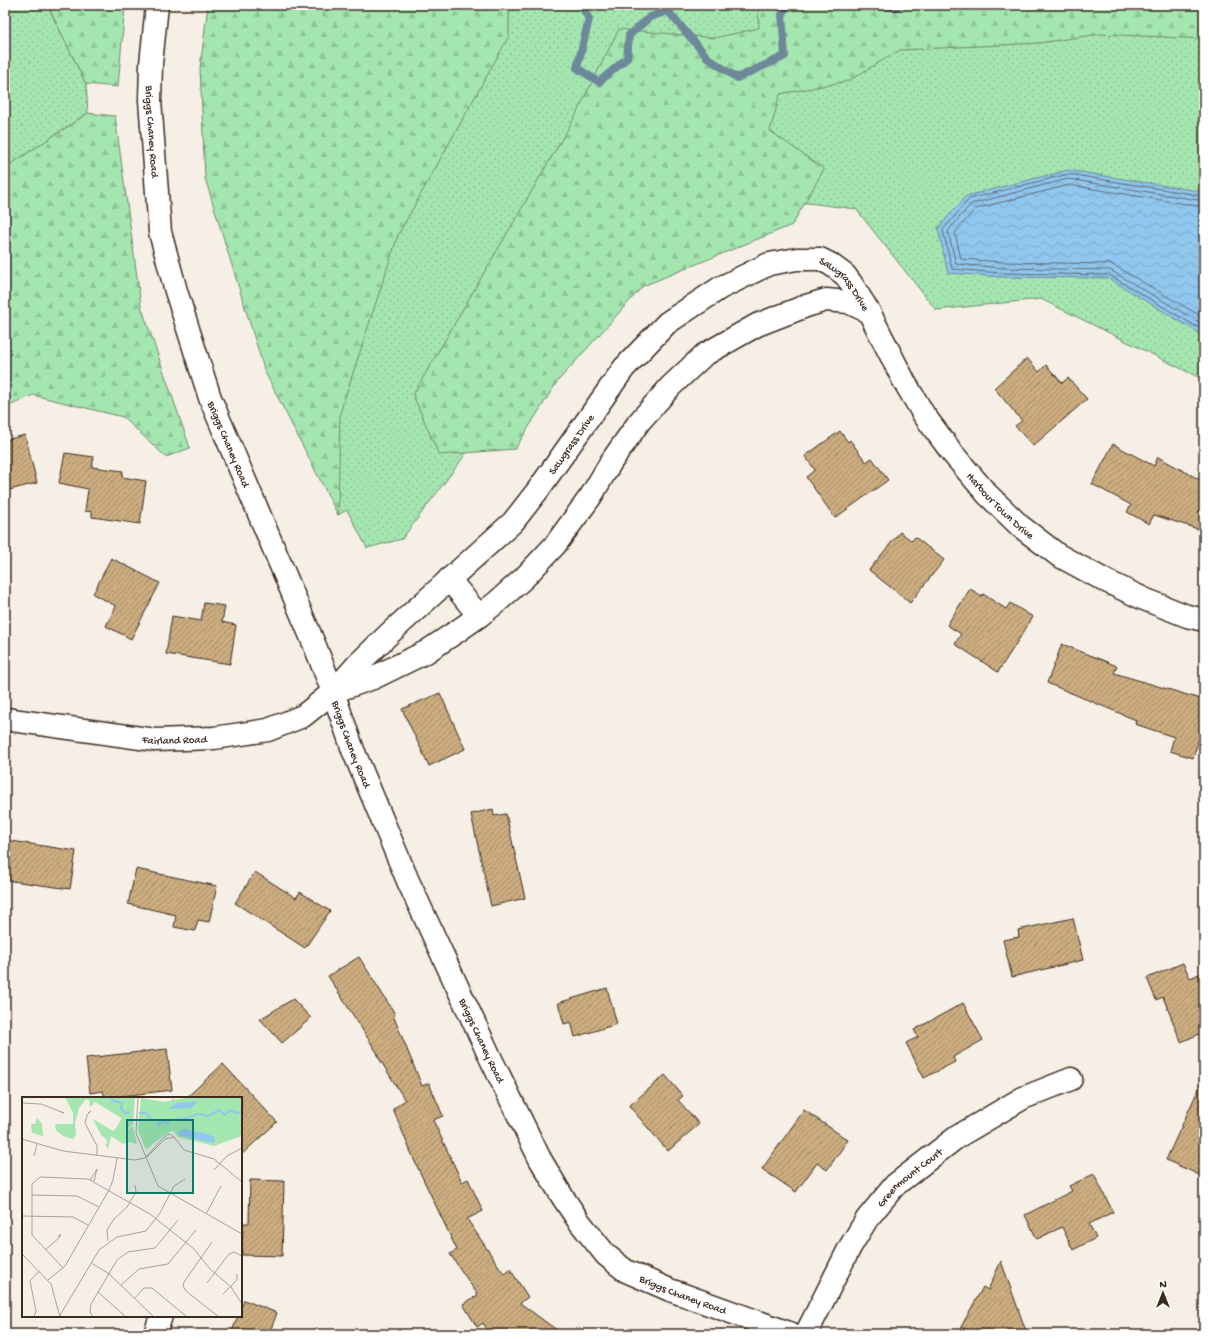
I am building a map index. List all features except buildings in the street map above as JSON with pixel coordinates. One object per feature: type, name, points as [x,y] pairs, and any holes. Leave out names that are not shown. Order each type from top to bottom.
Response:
[{"type":"street","name":"Briggs Chaney Road","points":[[157,5],[151,64],[150,100],[160,232],[176,291],[210,398],[333,692],[353,750],[416,900],[491,1059],[540,1159],[578,1220],[606,1255],[626,1271],[670,1290],[792,1334]]},
{"type":"street","name":"Sawgrass Drive","points":[[333,692],[367,655],[513,522],[538,490],[624,368],[667,323],[720,288],[769,264],[797,259],[820,259],[845,275],[869,312]]},
{"type":"street","name":"Sawgrass Drive","points":[[333,692],[373,678],[426,652],[479,616],[524,578],[555,545],[591,496],[611,462],[639,422],[671,386],[704,355],[757,325],[826,300],[848,302],[869,312]]},
{"type":"street","name":"Harbour Town Drive","points":[[869,312],[904,381],[924,415],[958,460],[987,494],[1020,526],[1058,555],[1106,581],[1144,599],[1187,616],[1204,620]]},
{"type":"street","points":[[449,579],[479,616]]},
{"type":"street","name":"Fairland Road","points":[[5,719],[155,740],[214,738],[268,730],[303,716],[333,692]]},
{"type":"street","name":"Greenmount Court","points":[[806,1334],[850,1247],[867,1219],[895,1185],[957,1136],[1023,1098],[1071,1079]]},
{"type":"street","points":[[155,1334],[161,1317]]},
{"type":"green space","points":[[5,5],[49,8],[86,84],[88,113],[8,166],[5,179]]},
{"type":"green space","points":[[18,5],[125,5],[118,87],[86,84],[49,8]]},
{"type":"green space","points":[[208,5],[509,5],[509,36],[398,235],[340,413],[338,515],[265,372],[205,178],[200,68]]},
{"type":"green space","points":[[402,5],[1204,5],[1204,380],[1041,299],[936,310],[856,209],[768,198],[644,252],[523,378],[402,539],[367,548],[347,510],[338,515],[339,494],[303,427]]},
{"type":"green space","points":[[758,5],[1204,5],[1204,39],[1100,34],[1039,43],[900,50],[848,81],[780,94],[770,131],[824,169],[792,225],[643,286],[557,382],[515,449],[439,455],[413,395],[573,120],[619,29],[715,38],[759,28]]},
{"type":"green space","points":[[88,113],[115,116],[141,306],[190,448],[166,457],[123,417],[33,395],[5,408],[5,179],[8,166]]},
{"type":"water","points":[[1068,170],[1204,192],[1204,336],[1108,278],[1002,277],[948,273],[938,228],[966,196]]},
{"type":"waterway","points":[[581,5],[589,19],[577,68],[599,82],[627,58],[629,35],[650,17],[668,11],[708,58],[737,78],[785,56],[782,14],[787,5]]},
{"type":"waterway","points":[[851,5],[897,7],[897,5]]}]
